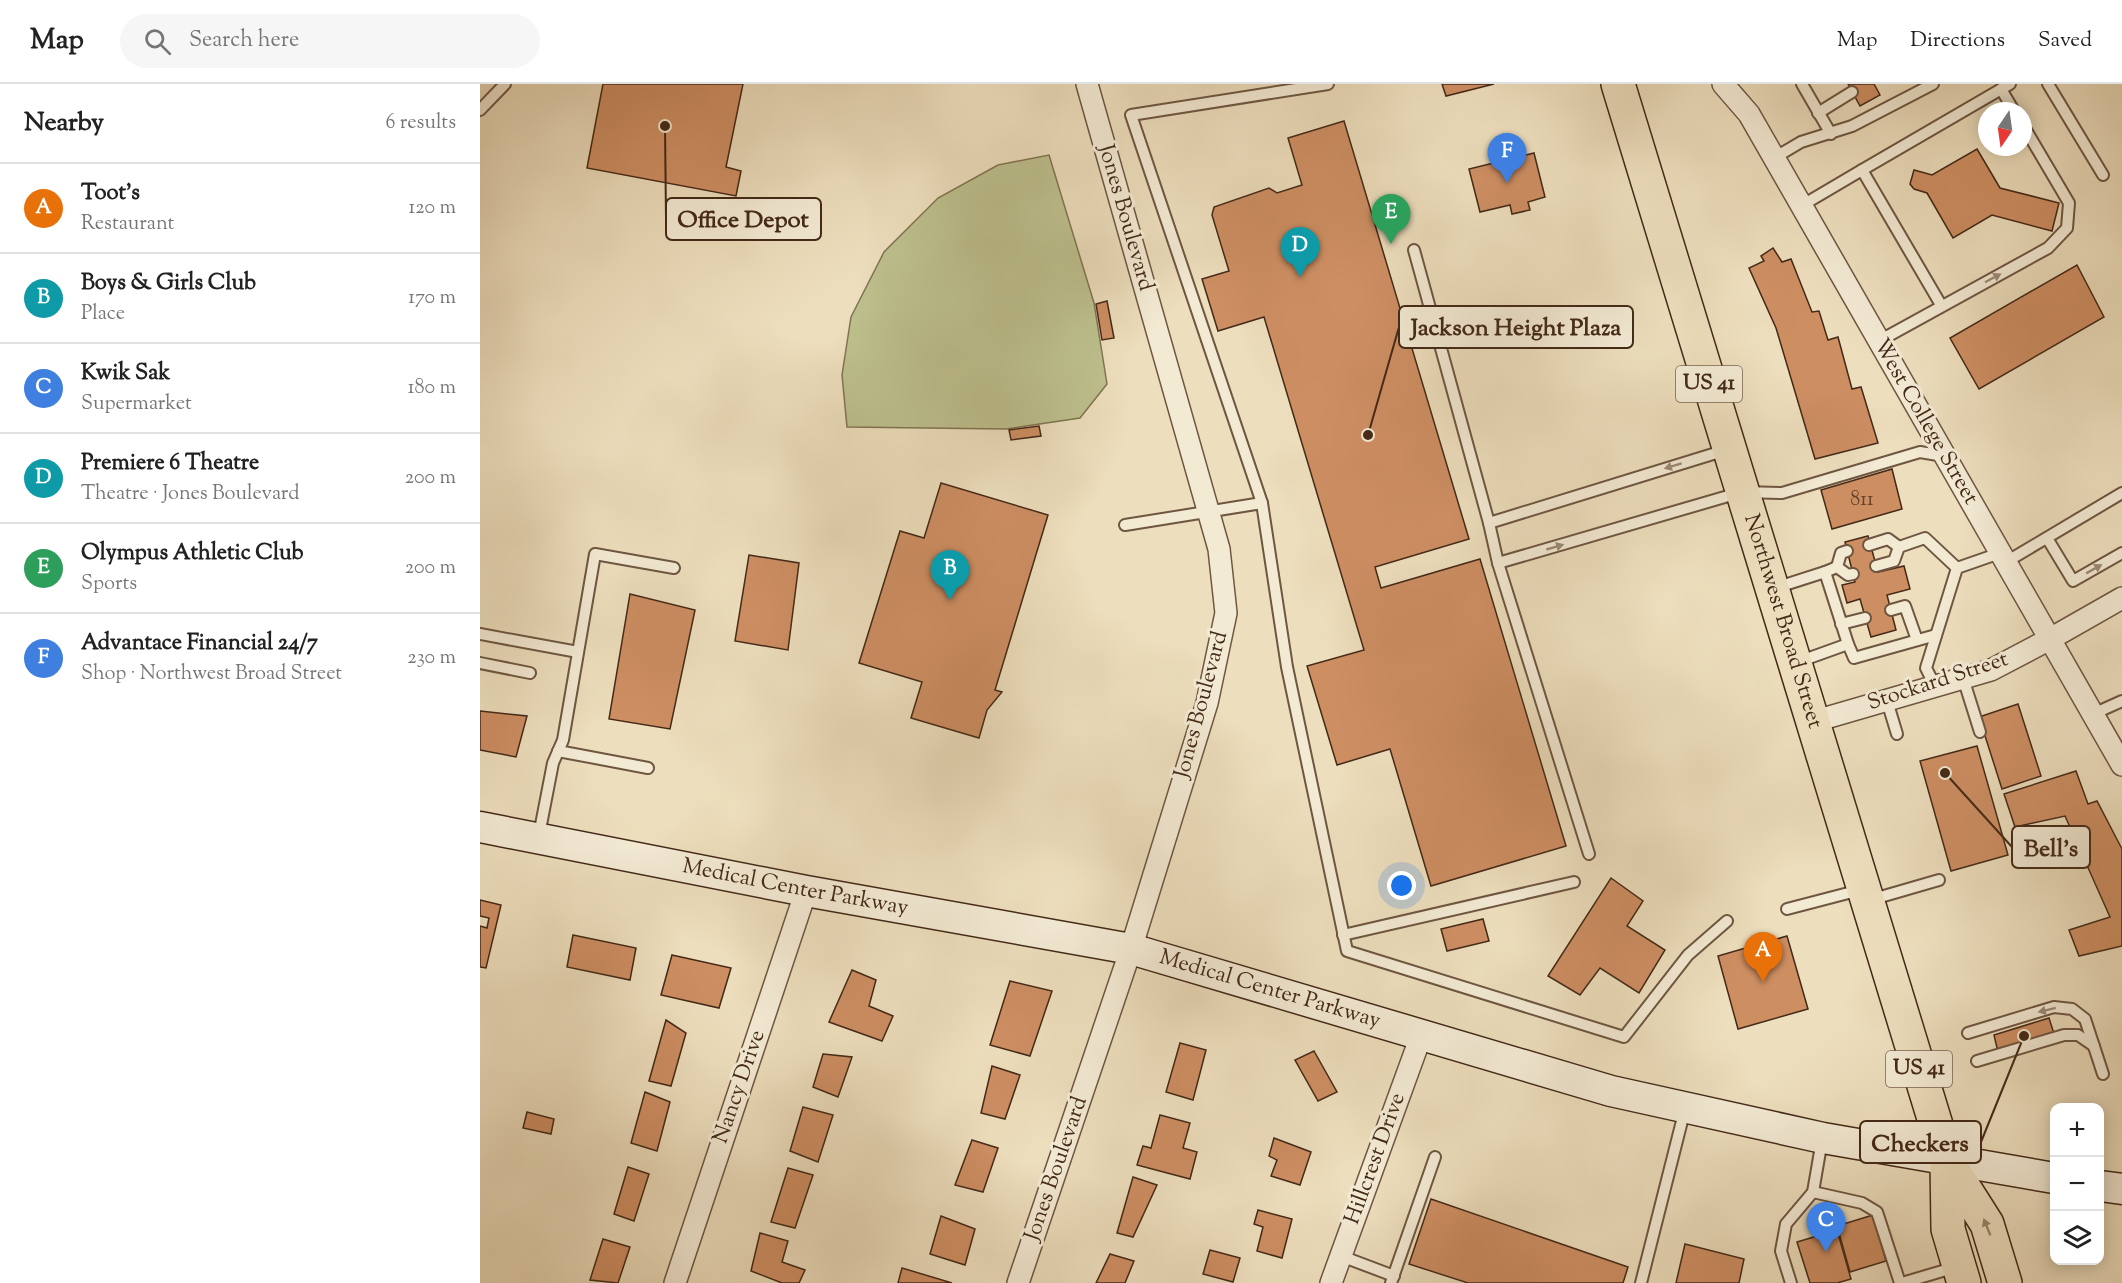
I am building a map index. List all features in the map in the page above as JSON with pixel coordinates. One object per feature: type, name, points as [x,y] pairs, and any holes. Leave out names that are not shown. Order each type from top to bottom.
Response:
[{"type":"main road","name":"Northwest Broad Street","points":[[1620,84],[1947,1161],[1987,1224],[2005,1283]]},
{"type":"main road","name":"Medical Center Parkway","points":[[480,827],[806,891],[1131,949],[1611,1091],[1822,1138],[2050,1177]]},
{"type":"main road","name":"Northwest Broad Street","points":[[1947,1161],[1948,1229],[1961,1274]]},
{"type":"main road","points":[[2104,1187],[2122,1189]]},
{"type":"street","name":"Jones Boulevard","points":[[1018,1283],[1131,949],[1207,703],[1226,613],[1219,549],[1087,84]]},
{"type":"street","name":"West College Street","points":[[1723,84],[1749,114],[2122,765]]},
{"type":"street","name":"Stockard Street","points":[[1812,722],[1991,670],[2122,598]]},
{"type":"street","name":"Nancy Drive","points":[[675,1283],[806,891]]},
{"type":"street","name":"Hillcrest Drive","points":[[1331,1283],[1420,1036]]},
{"type":"lane","points":[[480,110],[505,84]]},
{"type":"lane","points":[[1328,84],[1131,115],[1262,503],[1287,667],[1347,951],[1624,1037],[1688,955],[1727,921]]},
{"type":"lane","points":[[1802,84],[1830,134]]},
{"type":"lane","points":[[2048,84],[2103,175]]},
{"type":"lane","points":[[1774,158],[1815,136],[1830,134],[1852,126],[1926,86]]},
{"type":"lane","points":[[1802,206],[2006,87],[2011,102]]},
{"type":"lane","points":[[1818,113],[1852,92]]},
{"type":"lane","points":[[1879,341],[2048,248],[2067,228],[2069,203],[2032,140]]},
{"type":"lane","points":[[1862,170],[1941,305]]},
{"type":"lane","points":[[1414,250],[1498,563],[1589,854]]},
{"type":"lane","points":[[1489,523],[1729,449]]},
{"type":"lane","points":[[1498,563],[1742,492],[1782,493],[1920,452],[1944,456]]},
{"type":"lane","points":[[1957,568],[2003,558],[2047,538],[2122,493]]},
{"type":"lane","points":[[1125,525],[1262,503]]},
{"type":"lane","points":[[1899,547],[1925,538],[1957,568]]},
{"type":"lane","points":[[2047,538],[2073,580],[2122,553]]},
{"type":"lane","points":[[1869,545],[1888,539],[1899,547]]},
{"type":"lane","points":[[1876,566],[1894,561],[1899,547]]},
{"type":"lane","points":[[1772,589],[1837,567],[1841,553],[1847,551]]},
{"type":"lane","points":[[538,839],[553,763],[563,740],[595,554],[674,568]]},
{"type":"lane","points":[[1837,567],[1848,575],[1853,574]]},
{"type":"lane","points":[[1935,687],[1926,668],[1957,568]]},
{"type":"lane","points":[[1826,572],[1841,624],[1854,658],[1936,635]]},
{"type":"lane","points":[[1891,610],[1905,606],[1917,640]]},
{"type":"lane","points":[[1841,624],[1865,618]]},
{"type":"lane","points":[[480,634],[578,652]]},
{"type":"lane","points":[[1794,663],[1848,644]]},
{"type":"lane","points":[[480,663],[530,673]]},
{"type":"lane","points":[[1963,678],[1980,732]]},
{"type":"lane","points":[[1887,700],[1897,734]]},
{"type":"lane","points":[[2093,714],[2122,701]]},
{"type":"lane","points":[[558,751],[648,768]]},
{"type":"lane","points":[[1787,909],[1939,880]]},
{"type":"lane","points":[[1343,935],[1574,882]]},
{"type":"lane","points":[[1968,1033],[2054,1007],[2072,1009],[2085,1019],[2103,1074]]},
{"type":"lane","points":[[1977,1061],[2064,1035],[2078,1035],[2094,1046]]},
{"type":"lane","points":[[1641,1283],[1685,1108]]},
{"type":"lane","points":[[1791,1283],[1781,1251],[1786,1224],[1813,1192],[1822,1138]]},
{"type":"lane","points":[[1341,1256],[1392,1279],[1435,1157]]},
{"type":"lane","points":[[1813,1192],[1862,1203],[1878,1212],[1901,1283],[1961,1274]]},
{"type":"green space","points":[[1049,155],[1094,303],[1107,384],[1080,418],[1006,429],[847,427],[842,375],[851,317],[884,252],[938,198],[998,165]]},
{"type":"building","points":[[603,84],[743,84],[726,167],[741,171],[736,196],[587,168]]},
{"type":"building","points":[[1442,84],[1494,84],[1446,96]]},
{"type":"building","points":[[1848,84],[1874,84],[1880,95],[1860,106]]},
{"type":"building","points":[[1344,121],[1469,539],[1375,567],[1381,588],[1480,559],[1566,846],[1431,886],[1390,749],[1337,765],[1307,666],[1364,650],[1264,317],[1218,331],[1202,279],[1229,271],[1212,215],[1214,207],[1269,188],[1277,193],[1302,185],[1288,138]]},
{"type":"building","points":[[1977,149],[1978,156],[1981,156],[2000,188],[2059,203],[2052,231],[1992,215],[1953,238],[1927,193],[1914,189],[1910,184],[1914,170],[1932,175]]},
{"type":"building","points":[[1534,153],[1545,197],[1528,202],[1530,210],[1512,214],[1510,205],[1480,212],[1469,169]]},
{"type":"building","points":[[1773,248],[1782,262],[1791,259],[1812,312],[1819,311],[1828,340],[1838,337],[1852,389],[1861,387],[1878,443],[1815,459],[1776,328],[1749,268],[1764,261],[1761,256]]},
{"type":"building","points":[[2077,265],[2104,317],[1979,389],[1950,338]]},
{"type":"building","points":[[1107,301],[1114,338],[1102,340],[1096,304]]},
{"type":"building","points":[[1039,426],[1041,436],[1011,440],[1009,430]]},
{"type":"building","points":[[1892,469],[1902,509],[1832,529],[1821,490]]},
{"type":"building","points":[[941,483],[1048,515],[995,690],[1002,692],[987,710],[979,738],[911,718],[922,682],[859,663],[900,531],[924,538]]},
{"type":"building","points":[[1868,536],[1878,572],[1904,566],[1910,589],[1887,595],[1896,630],[1871,637],[1860,599],[1847,603],[1842,585],[1855,582],[1845,542]]},
{"type":"building","points":[[749,555],[799,563],[788,650],[735,641]]},
{"type":"building","points":[[630,594],[695,610],[670,729],[609,719]]},
{"type":"building","points":[[2018,704],[2041,776],[2002,789],[1979,717]]},
{"type":"building","points":[[480,711],[527,716],[516,757],[480,750]]},
{"type":"building","points":[[1977,746],[2008,855],[1951,871],[1920,761]]},
{"type":"building","points":[[2076,771],[2088,804],[2097,801],[2122,849],[2122,946],[2079,956],[2069,930],[2110,917],[2065,816],[2015,827],[2004,794]]},
{"type":"building","points":[[1611,878],[1643,901],[1627,926],[1665,950],[1639,993],[1600,968],[1580,995],[1548,976]]},
{"type":"building","points":[[480,900],[501,905],[486,968],[480,967],[480,926],[487,928],[489,918],[480,916]]},
{"type":"building","points":[[1483,919],[1489,941],[1447,951],[1441,929]]},
{"type":"building","points":[[573,935],[636,948],[630,980],[567,967]]},
{"type":"building","points":[[1787,936],[1808,1009],[1738,1029],[1718,956]]},
{"type":"building","points":[[672,955],[731,968],[719,1008],[661,995]]},
{"type":"building","points":[[852,970],[876,980],[869,1006],[893,1016],[882,1041],[829,1022]]},
{"type":"building","points":[[1010,981],[1052,991],[1030,1056],[990,1045]]},
{"type":"building","points":[[2049,1018],[2055,1037],[1998,1052],[1994,1035]]},
{"type":"building","points":[[666,1020],[686,1033],[671,1086],[649,1081]]},
{"type":"building","points":[[1180,1043],[1206,1050],[1193,1100],[1166,1092]]},
{"type":"building","points":[[1314,1051],[1337,1092],[1318,1101],[1295,1060]]},
{"type":"building","points":[[823,1054],[852,1057],[838,1097],[813,1087]]},
{"type":"building","points":[[992,1066],[1020,1075],[1005,1119],[981,1113]]},
{"type":"building","points":[[645,1092],[670,1102],[657,1151],[631,1143]]},
{"type":"building","points":[[803,1107],[833,1115],[818,1162],[790,1151]]},
{"type":"building","points":[[527,1112],[554,1119],[551,1134],[523,1128]]},
{"type":"building","points":[[1160,1115],[1190,1123],[1183,1148],[1197,1152],[1190,1179],[1137,1165],[1143,1146],[1151,1148]]},
{"type":"building","points":[[1274,1138],[1311,1152],[1300,1185],[1271,1176],[1277,1160],[1269,1156]]},
{"type":"building","points":[[972,1140],[998,1148],[983,1192],[955,1185]]},
{"type":"building","points":[[628,1167],[649,1174],[634,1221],[614,1214]]},
{"type":"building","points":[[788,1168],[813,1175],[795,1228],[771,1222]]},
{"type":"building","points":[[1133,1177],[1157,1185],[1133,1237],[1117,1233]]},
{"type":"building","points":[[1431,1199],[1628,1267],[1623,1283],[1468,1283],[1409,1264]]},
{"type":"building","points":[[1258,1210],[1292,1219],[1282,1258],[1257,1251],[1263,1227],[1254,1224]]},
{"type":"building","points":[[1873,1215],[1886,1261],[1850,1272],[1837,1226]]},
{"type":"building","points":[[941,1216],[975,1229],[965,1265],[930,1254]]},
{"type":"building","points":[[1837,1230],[1851,1279],[1837,1283],[1810,1283],[1797,1242]]},
{"type":"building","points":[[760,1233],[788,1241],[782,1262],[805,1270],[799,1283],[782,1283],[751,1271]]},
{"type":"building","points":[[603,1239],[630,1247],[618,1283],[590,1280]]},
{"type":"building","points":[[1685,1244],[1744,1259],[1739,1283],[1676,1283]]},
{"type":"building","points":[[1210,1250],[1240,1258],[1233,1282],[1203,1274]]},
{"type":"building","points":[[1110,1254],[1134,1261],[1125,1283],[1096,1283]]},
{"type":"building","points":[[902,1268],[952,1283],[898,1283]]},
{"type":"place","name":"Office Depot","points":[[665,126]]},
{"type":"place","name":"Advantace Financial 24/7","points":[[1507,183]]},
{"type":"place","name":"Olympus Athletic Club","points":[[1391,244]]},
{"type":"place","name":"Premiere 6 Theatre","points":[[1300,277]]},
{"type":"place","name":"Jackson Height Plaza","points":[[1368,435]]},
{"type":"place","name":"Boys & Girls Club","points":[[950,600]]},
{"type":"place","name":"Bell's","points":[[1945,773]]},
{"type":"place","name":"Toot's","points":[[1763,982]]},
{"type":"place","name":"Checkers","points":[[2024,1036]]},
{"type":"place","name":"Kwik Sak","points":[[1826,1252]]}]
